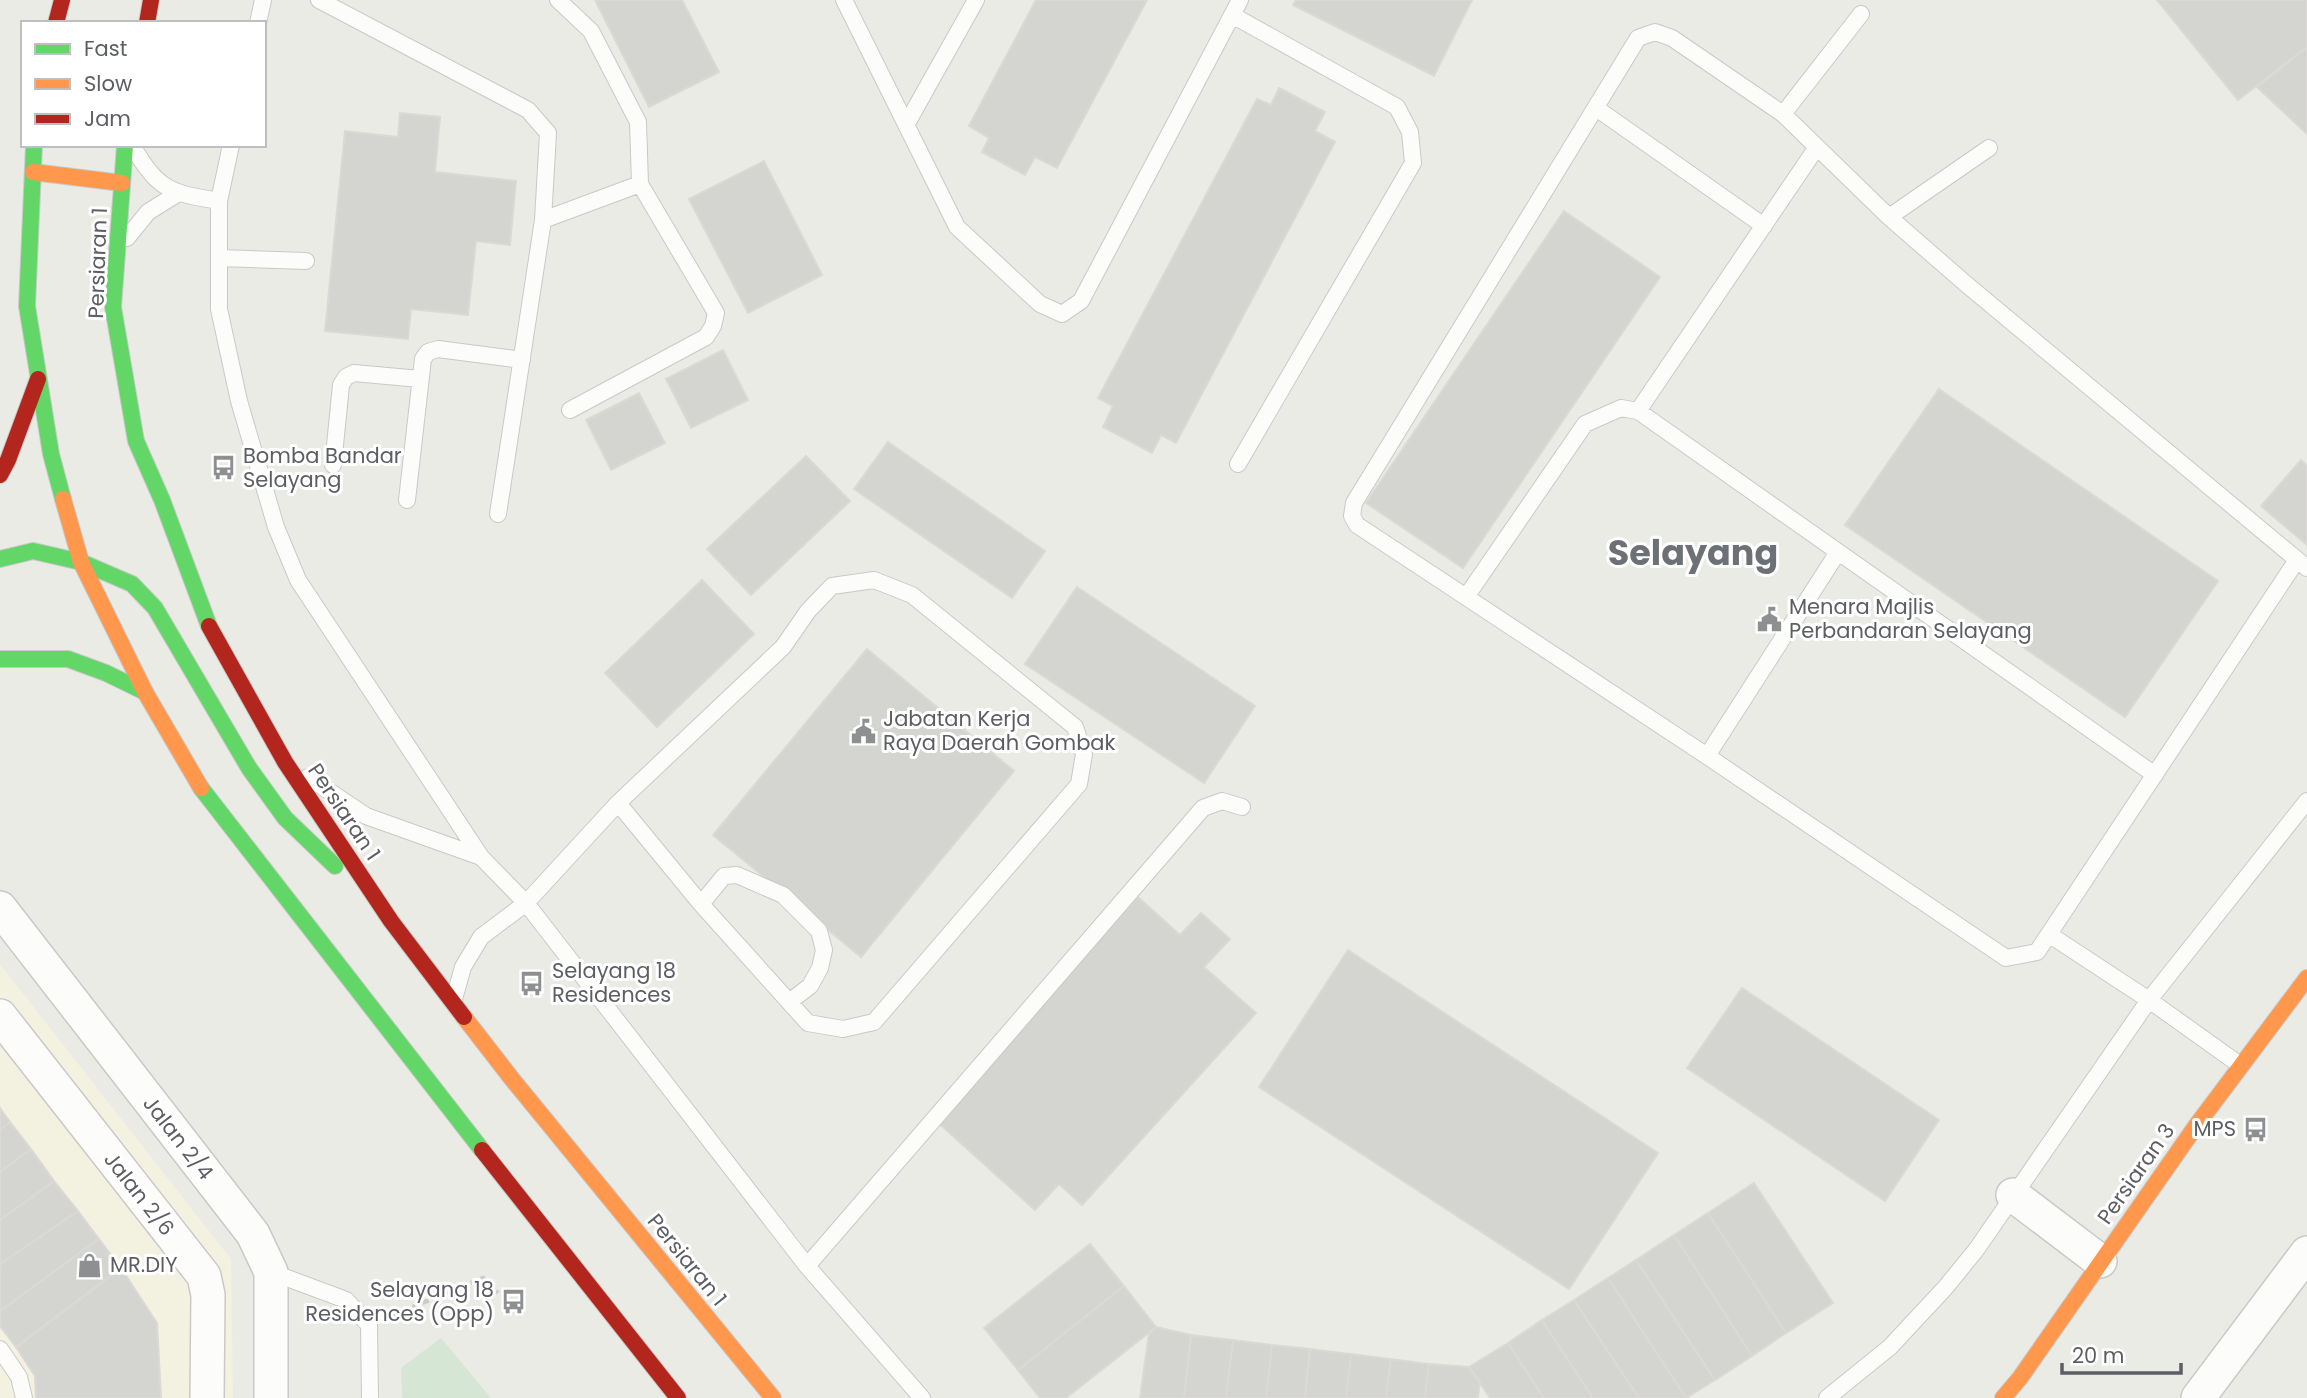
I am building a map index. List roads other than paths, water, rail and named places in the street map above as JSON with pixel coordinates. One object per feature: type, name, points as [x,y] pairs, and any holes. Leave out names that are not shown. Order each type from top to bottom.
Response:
[{"type":"main road","points":[[57,21],[62,0]]},
{"type":"main road","points":[[146,21],[151,0]]},
{"type":"main road","points":[[34,147],[27,306],[51,454],[81,562],[145,691],[195,780],[678,1398]]},
{"type":"main road","name":"Persiaran 1","points":[[125,147],[113,307],[136,441],[162,500],[210,630],[285,762],[391,922],[512,1079],[773,1398]]},
{"type":"main road","points":[[33,172],[122,183]]},
{"type":"main road","points":[[0,475],[38,376]]},
{"type":"main road","points":[[0,559],[33,551],[81,562],[132,584],[155,608],[249,768],[285,818],[391,922]]},
{"type":"main road","points":[[0,659],[68,659],[145,691]]},
{"type":"main road","name":"Persiaran 3","points":[[2003,1398],[2020,1378],[2240,1065],[2307,978]]},
{"type":"street","name":"Jalan 2/4","points":[[0,908],[253,1234],[271,1272],[271,1398]]},
{"type":"street","name":"Jalan 2/6","points":[[0,1016],[204,1276],[208,1295],[207,1398]]},
{"type":"street","points":[[2013,1195],[2100,1261]]},
{"type":"street","points":[[2198,1398],[2304,1264]]},
{"type":"lane","points":[[258,21],[263,0]]},
{"type":"lane","points":[[319,0],[343,5],[528,110],[548,133],[543,220],[498,514]]},
{"type":"lane","points":[[558,0],[592,31],[638,122],[640,184],[716,313],[713,326],[706,337],[570,410]]},
{"type":"lane","points":[[844,0],[957,227],[1040,304],[1062,314],[1082,301],[1240,0]]},
{"type":"lane","points":[[906,125],[976,0]]},
{"type":"lane","points":[[1783,114],[1861,14]]},
{"type":"lane","points":[[1232,15],[1396,107],[1410,132],[1413,163],[1238,464]]},
{"type":"lane","points":[[1655,32],[1672,38],[1783,114],[1889,217],[1966,285],[2302,564],[2155,775],[2037,952],[2006,958],[1357,525],[1352,516],[1354,503],[1596,108],[1638,38],[1655,32]]},
{"type":"lane","points":[[1596,108],[1764,226]]},
{"type":"lane","points":[[133,147],[144,166],[156,179],[177,194],[219,201]]},
{"type":"lane","points":[[231,147],[219,201],[219,309],[239,401],[276,527],[299,580],[481,857],[526,903],[807,1266],[922,1398]]},
{"type":"lane","points":[[1638,411],[1817,147]]},
{"type":"lane","points":[[1889,217],[1989,148]]},
{"type":"lane","points":[[543,220],[640,184]]},
{"type":"lane","points":[[115,258],[134,227],[148,212],[177,194]]},
{"type":"lane","points":[[220,258],[306,261]]},
{"type":"lane","points":[[407,500],[420,379],[423,359],[428,352],[438,349],[522,360]]},
{"type":"lane","points":[[334,465],[341,385],[346,377],[354,373],[420,379]]},
{"type":"lane","points":[[1466,597],[1585,424],[1621,408],[1638,411],[2155,775]]},
{"type":"lane","points":[[1707,756],[1838,552]]},
{"type":"lane","points":[[454,1001],[463,967],[481,937],[526,903],[618,803],[783,647],[808,611],[832,586],[874,580],[912,595],[1075,727],[1084,754],[1079,784],[874,1021],[844,1029],[808,1023],[701,904],[618,803]]},
{"type":"lane","points":[[285,762],[366,816],[481,857]]},
{"type":"lane","points":[[807,1266],[1203,808],[1222,800],[1242,807]]},
{"type":"lane","points":[[1826,1398],[1890,1348],[1976,1250],[2149,1000],[2307,801]]},
{"type":"lane","points":[[701,904],[724,876],[737,875],[783,895],[819,931],[824,950],[820,968],[810,986],[789,1002]]},
{"type":"lane","points":[[2050,935],[2149,1000],[2240,1065]]},
{"type":"lane","points":[[271,1272],[346,1300],[369,1325],[370,1398]]},
{"type":"lane","points":[[0,1349],[19,1377],[24,1398]]},
{"type":"place","name":"Bomba Bandar Selayang","points":[[223,468]]},
{"type":"place","name":"Menara Majlis Perbandaran Selayang","points":[[1769,619]]},
{"type":"place","name":"Jabatan Kerja Raya Daerah Gombak","points":[[863,731]]},
{"type":"place","name":"Selayang 18 Residences","points":[[532,983]]},
{"type":"place","name":"MPS","points":[[2256,1129]]},
{"type":"place","name":"MR.DIY","points":[[90,1265]]},
{"type":"place","name":"Selayang 18 Residences (Opp)","points":[[514,1302]]},
{"type":"district","name":"Selayang","points":[[1693,553]]}]
